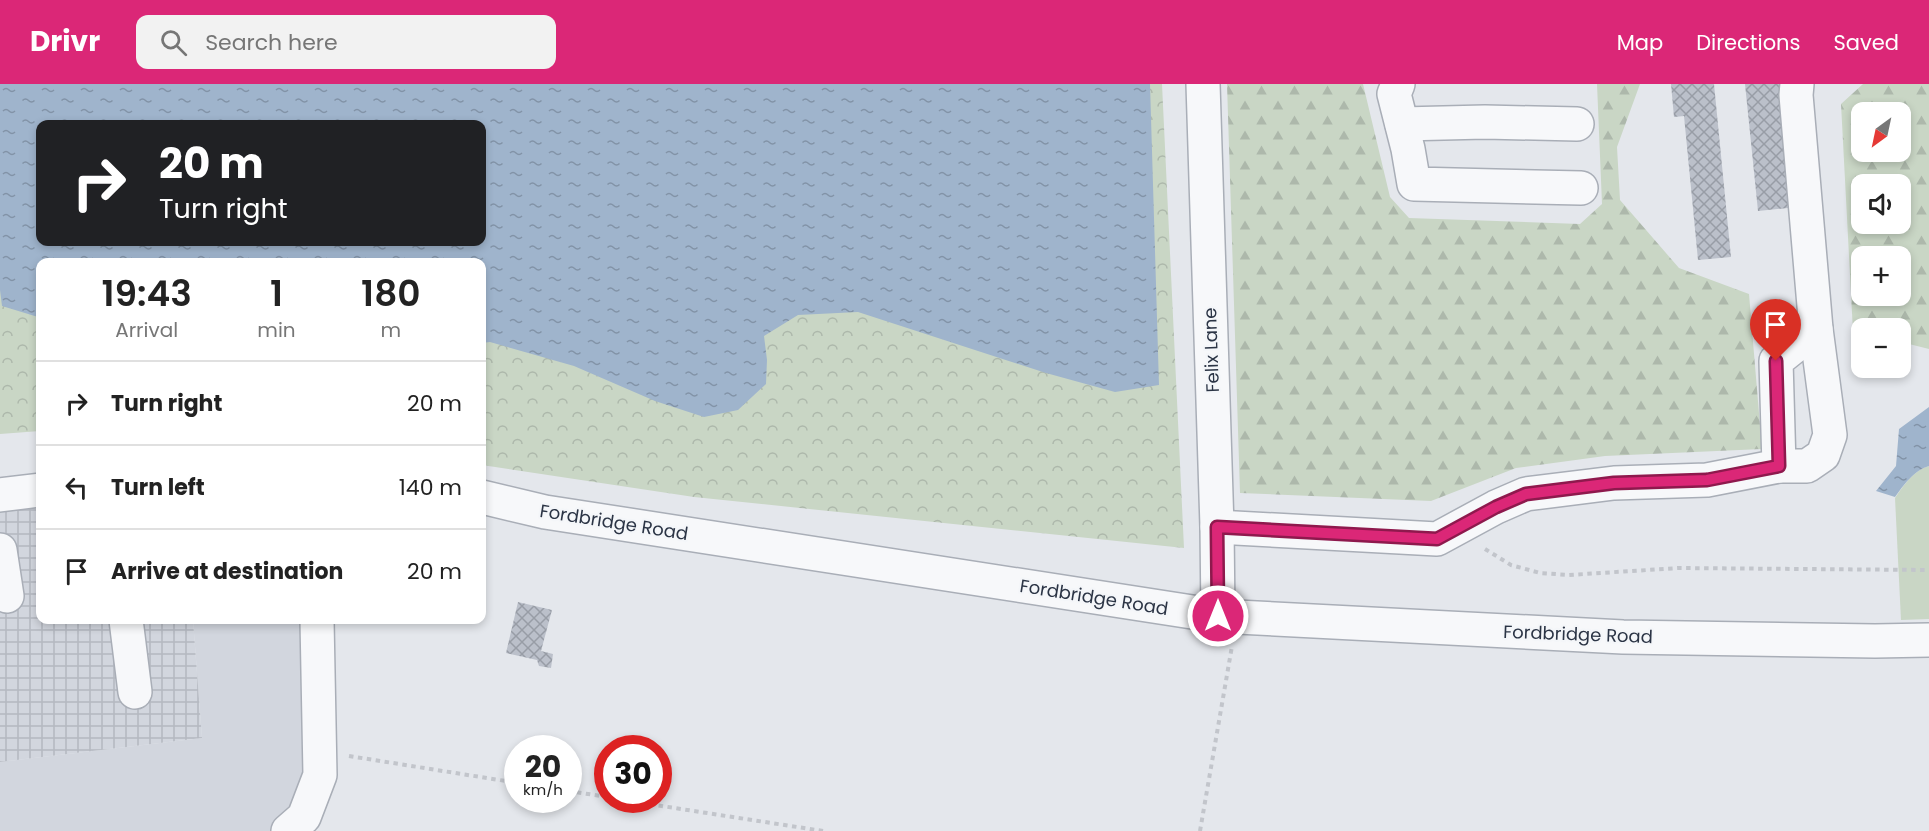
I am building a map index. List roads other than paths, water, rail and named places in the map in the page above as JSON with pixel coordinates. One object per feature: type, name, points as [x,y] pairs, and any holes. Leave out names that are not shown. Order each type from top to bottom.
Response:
[{"type":"street","name":"Felix Lane","points":[[1203,84],[1217,527],[1226,616]]},
{"type":"street","points":[[1398,84],[1394,94],[1414,184],[1581,188]]},
{"type":"street","points":[[1217,527],[1437,539],[1496,507],[1526,494],[1614,483],[1707,480],[1779,466],[1807,466],[1823,455],[1830,435],[1816,329],[1796,95],[1797,84]]},
{"type":"street","points":[[1402,124],[1485,122],[1577,124]]},
{"type":"street","points":[[1779,466],[1776,361],[1816,329]]},
{"type":"street","points":[[0,473],[36,469]]},
{"type":"street","points":[[0,495],[36,490]]},
{"type":"street","name":"Fordbridge Road","points":[[486,499],[545,512],[1226,616],[1623,636],[1929,640]]},
{"type":"street","points":[[0,550],[8,596]]},
{"type":"street","points":[[126,624],[135,692]]},
{"type":"street","points":[[288,831],[304,817],[320,775],[317,624]]},
{"type":"water","points":[[0,84],[1150,84],[1159,385],[1115,392],[1046,373],[858,312],[798,315],[764,336],[767,360],[766,384],[738,410],[704,417],[655,401],[574,366],[486,342],[486,258],[36,258],[36,316],[2,306],[0,290]]},
{"type":"water","points":[[1929,407],[1929,466],[1905,483],[1895,497],[1876,491],[1896,466],[1899,429]]}]
